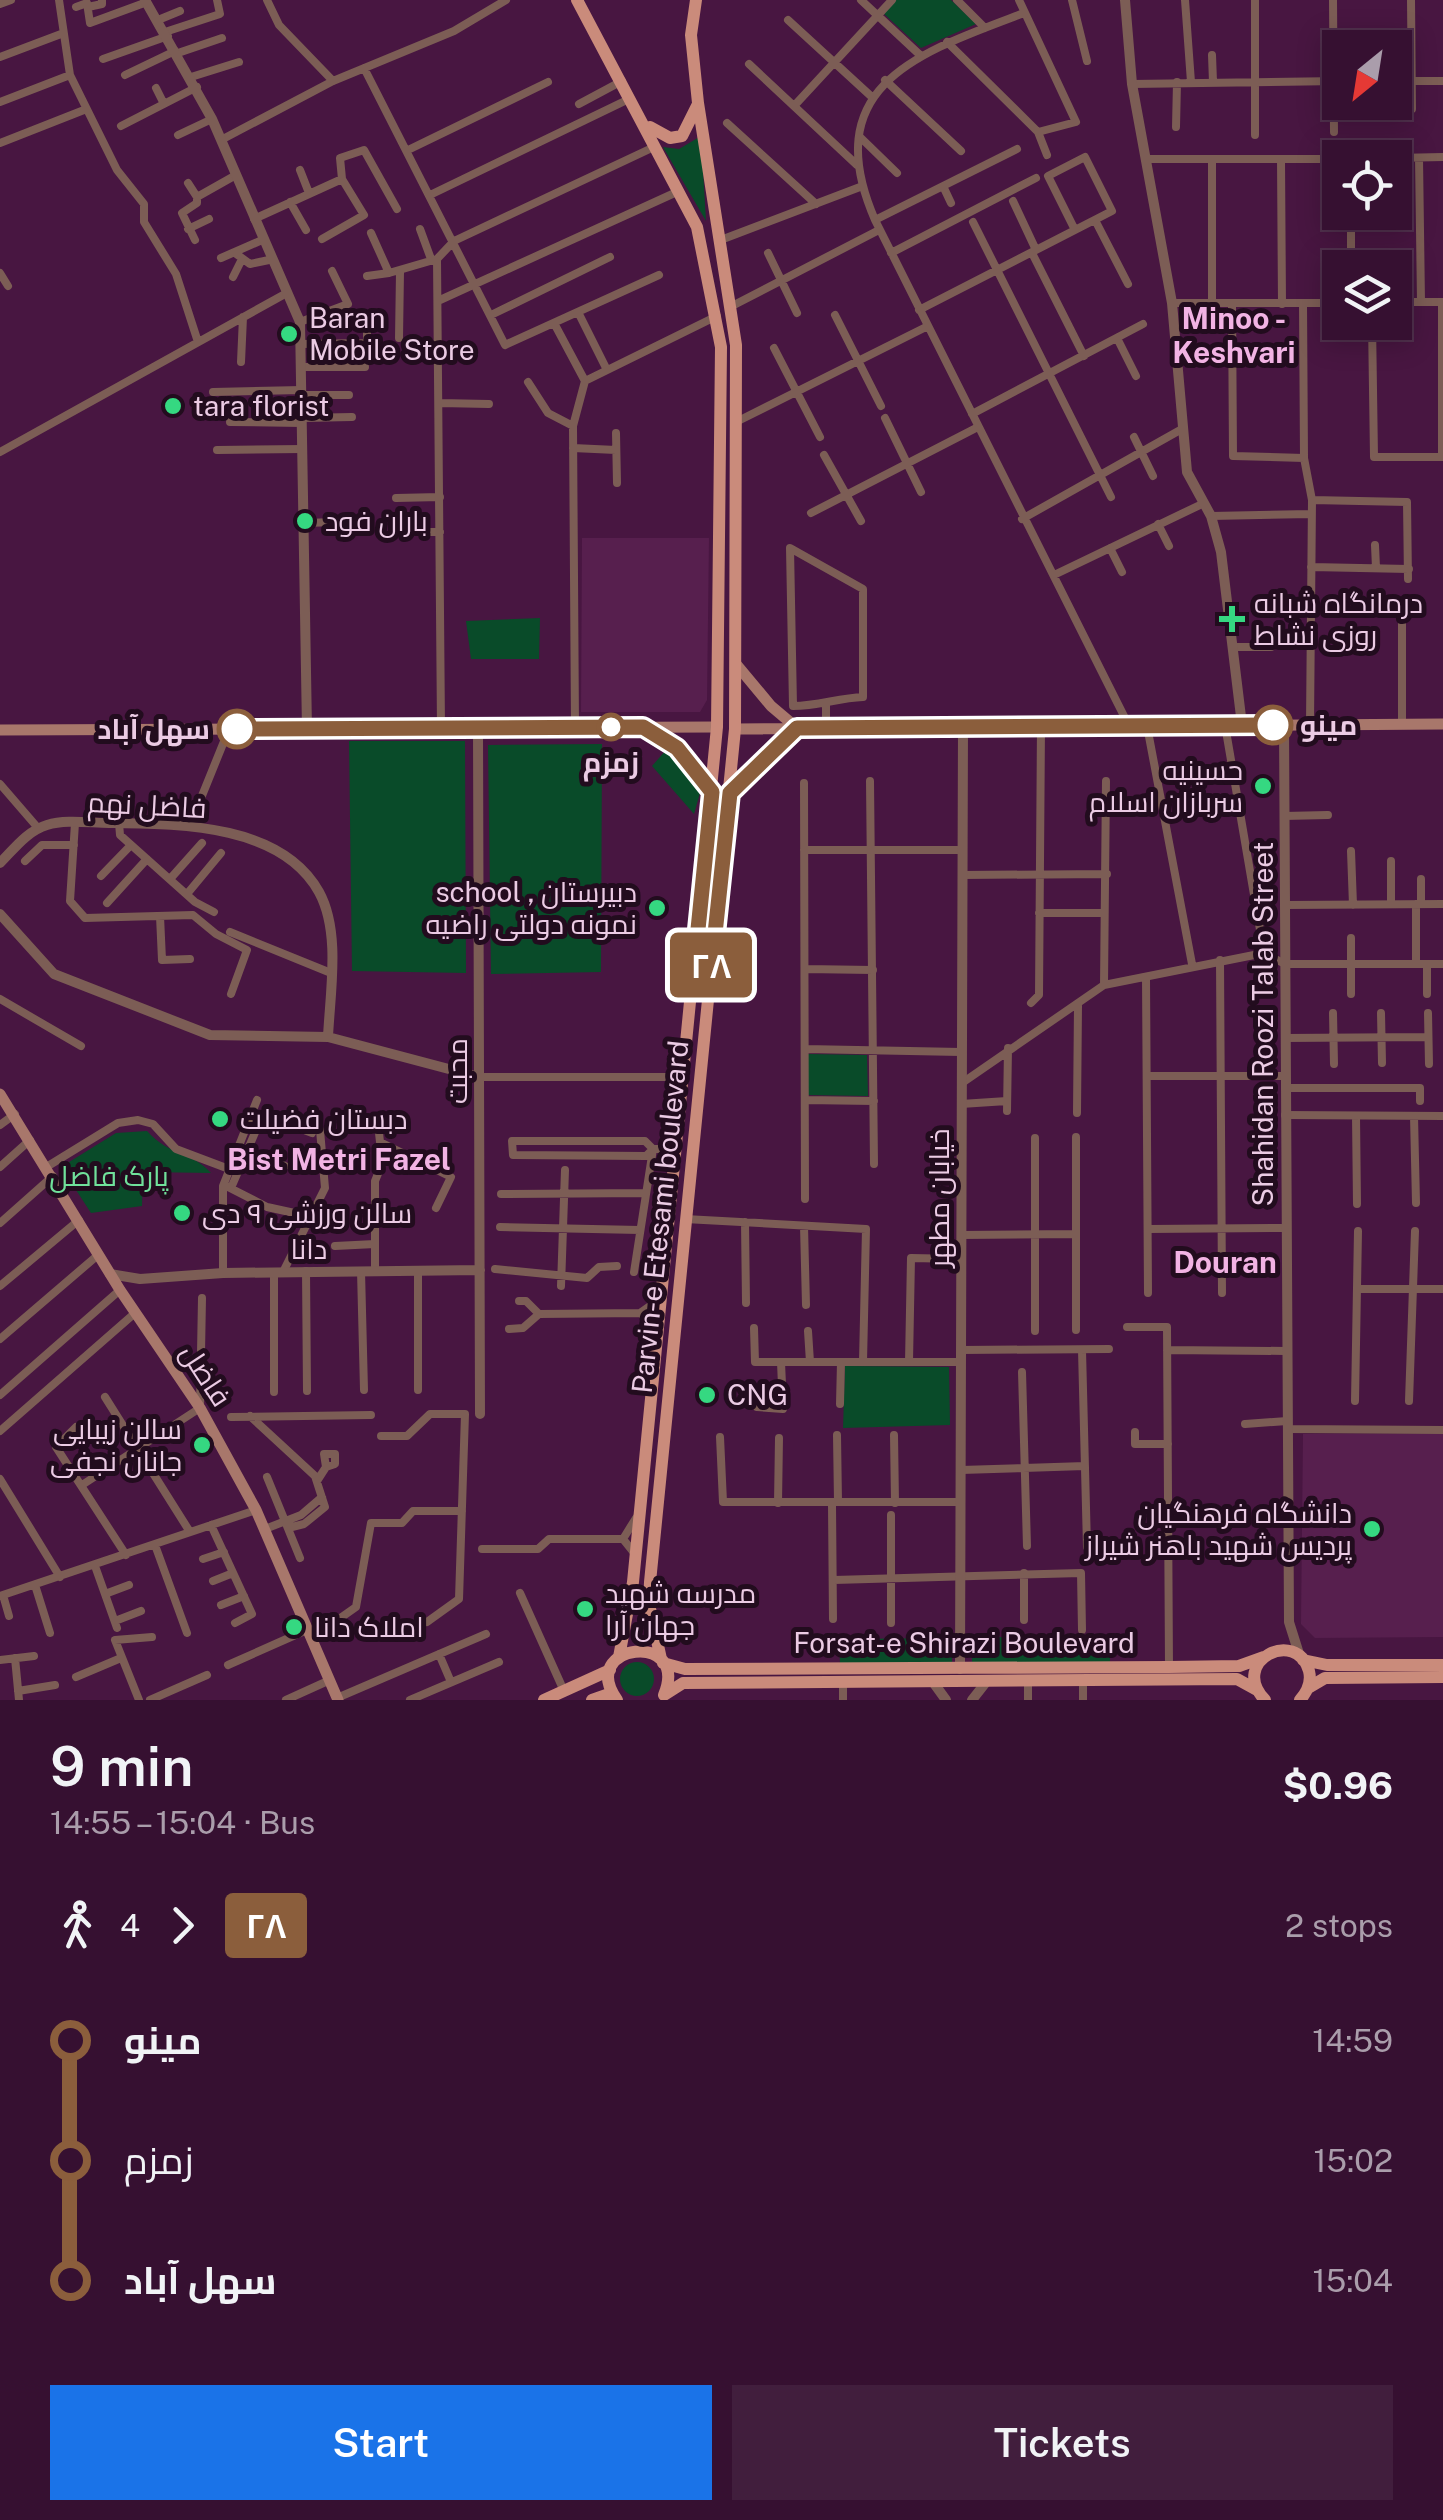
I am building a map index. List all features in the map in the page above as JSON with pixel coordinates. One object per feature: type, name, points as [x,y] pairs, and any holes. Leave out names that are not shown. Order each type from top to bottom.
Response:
[{"type":"main road","name":"Parvin-e Etesami boulevard","points":[[576,0],[644,122],[700,238],[722,347],[718,705],[712,792],[636,1554],[618,1657]]},
{"type":"main road","name":"Parvin-e Etesami boulevard","points":[[662,1698],[668,1680],[649,1604],[650,1582],[735,728],[736,422],[732,306],[718,241],[698,103],[690,24],[696,0]]},
{"type":"main road","points":[[644,122],[658,135],[682,136],[692,124],[698,103]]},
{"type":"main road","points":[[721,470],[736,470]]},
{"type":"main road","points":[[736,664],[770,706],[797,728]]},
{"type":"main road","points":[[694,727],[718,705]]},
{"type":"main road","points":[[735,728],[1443,724]]},
{"type":"main road","points":[[0,730],[717,726]]},
{"type":"main road","points":[[643,727],[677,748],[712,792]]},
{"type":"main road","points":[[730,793],[797,728]]},
{"type":"main road","points":[[691,995],[708,996]]},
{"type":"main road","name":"فاضل","points":[[0,1094],[51,1171],[120,1290],[200,1408],[256,1510],[337,1699]]},
{"type":"main road","name":"Forsat-e Shirazi Boulevard","points":[[618,1657],[640,1650],[684,1670],[1239,1666],[1268,1655]]},
{"type":"main road","points":[[1261,1695],[1255,1670],[1268,1655],[1287,1651],[1327,1665],[1443,1664]]},
{"type":"main road","points":[[544,1700],[610,1670],[618,1657]]},
{"type":"main road","points":[[1302,1659],[1309,1672],[1303,1696]]},
{"type":"main road","points":[[578,1685],[587,1691],[590,1700],[616,1698],[610,1670]]},
{"type":"main road","points":[[1303,1696],[1325,1678],[1443,1677]]},
{"type":"main road","name":"Forsat-e Shirazi Boulevard","points":[[662,1698],[684,1682],[1237,1679],[1261,1695]]},
{"type":"street","points":[[0,4],[11,0]]},
{"type":"street","points":[[58,0],[70,74],[84,110],[116,170],[144,204],[144,222],[176,274],[198,342]]},
{"type":"street","points":[[88,7],[102,4],[102,0]]},
{"type":"street","points":[[103,59],[220,14],[217,0]]},
{"type":"street","points":[[280,0],[268,3],[279,25],[333,81]]},
{"type":"street","points":[[221,140],[333,81],[454,31],[506,0]]},
{"type":"street","points":[[860,0],[920,55]]},
{"type":"street","points":[[794,106],[892,0]]},
{"type":"street","points":[[957,0],[986,28]]},
{"type":"street","points":[[1019,0],[1076,122],[1038,132]]},
{"type":"street","points":[[1072,0],[1087,62]]},
{"type":"street","points":[[1126,0],[1132,84],[1172,303],[1187,472],[1212,516],[1221,552],[1242,725]]},
{"type":"street","points":[[1184,0],[1191,82]]},
{"type":"street","points":[[1255,0],[1255,135]]},
{"type":"street","points":[[1333,0],[1334,30]]},
{"type":"street","points":[[1411,0],[1411,30]]},
{"type":"street","points":[[76,7],[87,2],[90,24],[146,1],[178,52],[212,119],[300,322],[307,728]]},
{"type":"street","points":[[158,20],[180,11]]},
{"type":"street","points":[[1024,13],[920,55],[885,80],[872,98],[861,138],[857,165],[860,187],[1129,726]]},
{"type":"street","points":[[788,20],[872,98]]},
{"type":"street","points":[[0,57],[61,34]]},
{"type":"street","points":[[125,75],[222,38]]},
{"type":"street","points":[[948,42],[1038,132],[1047,155]]},
{"type":"street","points":[[1212,55],[1213,82]]},
{"type":"street","points":[[121,126],[164,104],[194,82],[239,62]]},
{"type":"street","points":[[750,64],[857,165]]},
{"type":"street","points":[[364,68],[505,345],[659,275]]},
{"type":"street","points":[[0,102],[70,74]]},
{"type":"street","points":[[885,80],[961,152]]},
{"type":"street","points":[[579,104],[622,81]]},
{"type":"street","points":[[1132,84],[1322,81]]},
{"type":"street","points":[[1412,82],[1443,81]]},
{"type":"street","points":[[408,150],[548,82]]},
{"type":"street","points":[[1176,127],[1177,82]]},
{"type":"street","points":[[156,88],[164,104]]},
{"type":"street","points":[[430,196],[630,99]]},
{"type":"street","points":[[0,143],[84,110]]},
{"type":"street","points":[[178,135],[212,119]]},
{"type":"street","points":[[1334,120],[1334,132]]},
{"type":"street","points":[[727,123],[816,204]]},
{"type":"street","points":[[861,138],[897,174]]},
{"type":"street","points":[[366,276],[400,272],[434,259],[454,241],[654,146]]},
{"type":"street","points":[[875,220],[1017,148]]},
{"type":"street","points":[[322,238],[364,216],[342,179],[340,158],[363,150],[397,208]]},
{"type":"street","points":[[919,310],[1034,252],[1112,211],[1086,157],[1048,176],[1075,230]]},
{"type":"street","points":[[1412,158],[1443,158]]},
{"type":"street","points":[[1419,158],[1421,302]]},
{"type":"street","points":[[1145,159],[1322,159]]},
{"type":"street","points":[[1212,160],[1212,304]]},
{"type":"street","points":[[1281,160],[1282,304]]},
{"type":"street","points":[[955,166],[961,177]]},
{"type":"street","points":[[300,170],[309,193]]},
{"type":"street","points":[[197,197],[236,175]]},
{"type":"street","points":[[891,253],[1036,178]]},
{"type":"street","points":[[254,219],[342,179]]},
{"type":"street","points":[[188,183],[197,203],[181,215],[195,240]]},
{"type":"street","points":[[943,186],[951,203]]},
{"type":"street","points":[[718,241],[860,187]]},
{"type":"street","points":[[907,189],[912,202]]},
{"type":"street","points":[[440,300],[679,191]]},
{"type":"street","points":[[1013,201],[1084,356]]},
{"type":"street","points":[[290,202],[306,230]]},
{"type":"street","points":[[188,229],[209,220]]},
{"type":"street","points":[[1095,220],[1128,284]]},
{"type":"street","points":[[973,222],[1111,496]]},
{"type":"street","points":[[420,230],[434,259],[440,300],[441,728]]},
{"type":"street","points":[[732,306],[880,230]]},
{"type":"street","points":[[371,233],[389,273]]},
{"type":"street","points":[[233,277],[238,257],[262,240]]},
{"type":"street","points":[[768,253],[797,313]]},
{"type":"street","points":[[220,258],[270,260]]},
{"type":"street","points":[[490,314],[610,258]]},
{"type":"street","points":[[300,322],[348,304],[332,271]]},
{"type":"street","points":[[399,338],[400,272]]},
{"type":"street","points":[[0,273],[8,286]]},
{"type":"street","points":[[0,452],[285,294]]},
{"type":"street","points":[[1172,303],[1322,302]]},
{"type":"street","points":[[1372,340],[1374,457],[1442,457],[1442,302],[1412,302]]},
{"type":"street","points":[[1303,303],[1304,458],[1312,500],[1310,724]]},
{"type":"street","points":[[1232,304],[1233,456],[1304,458]]},
{"type":"street","points":[[578,312],[607,370]]},
{"type":"street","points":[[835,315],[881,406]]},
{"type":"street","points":[[585,381],[716,316]]},
{"type":"street","points":[[241,362],[243,317]]},
{"type":"street","points":[[554,323],[585,381],[573,426],[575,727]]},
{"type":"street","points":[[972,414],[1143,324]]},
{"type":"street","points":[[736,422],[928,326]]},
{"type":"street","points":[[300,344],[367,343],[367,328]]},
{"type":"street","points":[[1117,338],[1136,376]]},
{"type":"street","points":[[774,348],[820,437]]},
{"type":"street","points":[[301,366],[364,367]]},
{"type":"street","points":[[528,382],[548,413],[573,426]]},
{"type":"street","points":[[212,392],[349,396]]},
{"type":"street","points":[[440,403],[489,404]]},
{"type":"street","points":[[230,422],[352,417]]},
{"type":"street","points":[[885,418],[922,492]]},
{"type":"street","points":[[811,513],[978,427]]},
{"type":"street","points":[[1022,518],[1182,429]]},
{"type":"street","points":[[616,433],[617,483]]},
{"type":"street","points":[[1134,437],[1153,476]]},
{"type":"street","points":[[573,448],[616,450]]},
{"type":"street","points":[[217,450],[303,449]]},
{"type":"street","points":[[824,455],[860,521]]},
{"type":"street","points":[[396,498],[440,496]]},
{"type":"street","points":[[1312,500],[1407,502],[1408,579]]},
{"type":"street","points":[[1054,575],[1202,504]]},
{"type":"street","points":[[1212,516],[1311,514]]},
{"type":"street","points":[[304,523],[370,521]]},
{"type":"street","points":[[1158,524],[1169,546]]},
{"type":"street","points":[[404,532],[440,532]]},
{"type":"street","points":[[1375,545],[1376,568]]},
{"type":"street","points":[[790,548],[864,589],[863,697],[826,702],[793,706],[790,548]]},
{"type":"street","points":[[1110,548],[1122,572]]},
{"type":"street","points":[[1311,567],[1408,568]]},
{"type":"street","points":[[1402,607],[1402,724]]},
{"type":"street","points":[[1232,647],[1272,647]]},
{"type":"street","points":[[826,702],[826,728]]},
{"type":"street","points":[[1225,725],[1264,953]]},
{"type":"street","name":"Shahidan Roozi Talab Street","points":[[1284,725],[1289,1622],[1302,1659]]},
{"type":"street","points":[[1031,1003],[1039,995],[1040,726]]},
{"type":"street","points":[[1147,726],[1192,964]]},
{"type":"street","name":"خیابان مطهر","points":[[960,1669],[962,727]]},
{"type":"street","name":"محبت","points":[[478,728],[480,1414]]},
{"type":"street","points":[[193,818],[224,752],[229,729]]},
{"type":"street","points":[[870,781],[874,1164]]},
{"type":"street","points":[[1104,985],[1106,782]]},
{"type":"street","points":[[804,783],[805,1198]]},
{"type":"street","points":[[0,784],[38,828],[0,863]]},
{"type":"street","points":[[1284,816],[1328,815]]},
{"type":"street","points":[[75,823],[70,901],[85,918],[193,916],[216,934],[248,950],[231,994]]},
{"type":"street","name":"فاضل نهم","points":[[38,828],[75,823],[210,830],[262,846],[292,862],[322,895],[328,916],[328,1036]]},
{"type":"street","points":[[119,824],[120,835],[130,845],[214,912]]},
{"type":"street","points":[[170,880],[202,843]]},
{"type":"street","points":[[25,861],[42,845],[74,846]]},
{"type":"street","points":[[101,876],[130,845]]},
{"type":"street","points":[[804,850],[962,850]]},
{"type":"street","points":[[1352,851],[1352,905]]},
{"type":"street","points":[[187,894],[221,852]]},
{"type":"street","points":[[106,903],[147,859]]},
{"type":"street","points":[[1391,860],[1391,904]]},
{"type":"street","points":[[962,875],[1107,874]]},
{"type":"street","points":[[1416,964],[1421,879]]},
{"type":"street","points":[[1285,905],[1443,904]]},
{"type":"street","points":[[1039,913],[1104,914]]},
{"type":"street","points":[[0,914],[42,963],[72,984],[210,1035],[328,1036],[479,1077],[666,1077]]},
{"type":"street","points":[[160,916],[162,960],[190,959]]},
{"type":"street","points":[[230,932],[331,973]]},
{"type":"street","points":[[1351,938],[1351,994]]},
{"type":"street","points":[[962,1083],[1104,985],[1192,964],[1264,953],[1285,964],[1443,964]]},
{"type":"street","points":[[1220,960],[1222,1293]]},
{"type":"street","points":[[1427,964],[1427,994]]},
{"type":"street","points":[[805,969],[874,970]]},
{"type":"street","points":[[1146,976],[1148,1293]]},
{"type":"street","points":[[1077,1114],[1078,1004]]},
{"type":"street","points":[[2,1006],[81,1046]]},
{"type":"street","points":[[1334,1014],[1334,1064]]},
{"type":"street","points":[[1381,1014],[1382,1063]]},
{"type":"street","points":[[1428,1014],[1429,1064]]},
{"type":"street","points":[[1285,1038],[1428,1037]]},
{"type":"street","points":[[961,1104],[1007,1106],[1008,1048]]},
{"type":"street","points":[[805,1049],[961,1052]]},
{"type":"street","points":[[1146,1076],[1219,1076],[1340,1088],[1420,1088],[1420,1101]]},
{"type":"street","points":[[1340,1088],[1340,1101]]},
{"type":"street","points":[[1392,1088],[1392,1101]]},
{"type":"street","points":[[224,1273],[229,1169],[257,1100]]},
{"type":"street","points":[[805,1100],[874,1101]]},
{"type":"street","points":[[0,1125],[14,1114]]},
{"type":"street","points":[[1286,1115],[1443,1116]]},
{"type":"street","points":[[1356,1116],[1357,1204]]},
{"type":"street","points":[[1414,1116],[1416,1204]]},
{"type":"street","points":[[227,1187],[257,1128],[273,1118],[316,1131],[325,1188],[278,1272],[274,1392]]},
{"type":"street","points":[[0,1223],[51,1171],[118,1123],[138,1120],[152,1124],[176,1149],[229,1169]]},
{"type":"street","points":[[349,1126],[378,1124],[380,1142],[452,1177],[436,1208]]},
{"type":"street","points":[[1076,1137],[1076,1330]]},
{"type":"street","points":[[1035,1138],[1036,1331]]},
{"type":"street","points":[[0,1167],[30,1140]]},
{"type":"street","points":[[653,1149],[646,1156],[513,1155],[512,1141],[644,1141],[653,1149],[676,1149]]},
{"type":"street","points":[[375,1271],[375,1181],[389,1146]]},
{"type":"street","points":[[634,1272],[653,1149]]},
{"type":"street","points":[[248,1150],[285,1166]]},
{"type":"street","points":[[562,1281],[566,1170]]},
{"type":"street","points":[[227,1187],[267,1207],[300,1214]]},
{"type":"street","points":[[501,1194],[646,1193]]},
{"type":"street","points":[[684,1219],[866,1229],[863,1362]]},
{"type":"street","points":[[0,1286],[79,1220]]},
{"type":"street","points":[[745,1222],[746,1303]]},
{"type":"street","points":[[804,1226],[806,1305]]},
{"type":"street","points":[[500,1227],[640,1230]]},
{"type":"street","points":[[1148,1229],[1286,1228]]},
{"type":"street","points":[[1355,1401],[1358,1231]]},
{"type":"street","points":[[1410,1402],[1415,1232]]},
{"type":"street","points":[[961,1235],[1076,1234]]},
{"type":"street","points":[[334,1246],[375,1244]]},
{"type":"street","points":[[0,1338],[98,1255]]},
{"type":"street","points":[[909,1362],[911,1258],[961,1259]]},
{"type":"street","points":[[495,1268],[562,1281],[587,1278],[599,1267],[617,1266]]},
{"type":"street","points":[[418,1270],[418,1390]]},
{"type":"street","name":"دانا","points":[[110,1274],[140,1279],[224,1273],[480,1270]]},
{"type":"street","points":[[361,1271],[364,1390]]},
{"type":"street","points":[[306,1272],[307,1391]]},
{"type":"street","points":[[0,1431],[132,1307],[140,1279]]},
{"type":"street","points":[[1357,1289],[1443,1289]]},
{"type":"street","points":[[0,1395],[120,1290]]},
{"type":"street","points":[[82,1485],[200,1408],[202,1298]]},
{"type":"street","points":[[509,1329],[523,1328],[539,1314],[640,1313],[660,1300]]},
{"type":"street","points":[[518,1301],[526,1301],[539,1314]]},
{"type":"street","points":[[640,1313],[657,1328]]},
{"type":"street","points":[[754,1328],[755,1362],[909,1362],[1109,1350]]},
{"type":"street","points":[[1127,1328],[1166,1328],[1169,1667]]},
{"type":"street","points":[[808,1331],[810,1362]]},
{"type":"street","points":[[1082,1350],[1087,1547]]},
{"type":"street","points":[[1167,1350],[1286,1352]]},
{"type":"street","points":[[757,1407],[783,1409],[782,1362]]},
{"type":"street","points":[[840,1404],[842,1362]]},
{"type":"street","points":[[1022,1372],[1028,1546]]},
{"type":"street","points":[[104,1397],[190,1532]]},
{"type":"street","points":[[381,1436],[407,1436],[430,1414],[465,1414],[458,1599],[428,1622]]},
{"type":"street","points":[[231,1416],[371,1415]]},
{"type":"street","points":[[250,1416],[317,1481],[325,1507],[304,1524],[264,1530]]},
{"type":"street","points":[[1246,1424],[1443,1430]]},
{"type":"street","points":[[76,1428],[55,1444],[126,1555]]},
{"type":"street","points":[[1136,1432],[1136,1444],[1168,1444]]},
{"type":"street","points":[[833,1619],[837,1435]]},
{"type":"street","points":[[894,1435],[894,1503]]},
{"type":"street","points":[[720,1437],[723,1502],[960,1502]]},
{"type":"street","points":[[778,1502],[779,1438]]},
{"type":"street","points":[[960,1470],[1085,1466]]},
{"type":"street","points":[[317,1481],[326,1468]]},
{"type":"street","points":[[0,1478],[60,1577]]},
{"type":"street","points":[[267,1478],[300,1558]]},
{"type":"street","points":[[286,1524],[322,1497]]},
{"type":"street","points":[[9,1616],[1,1596],[256,1510]]},
{"type":"street","points":[[228,1665],[310,1634],[356,1607],[371,1523],[402,1523],[412,1511],[462,1511]]},
{"type":"street","points":[[623,1539],[639,1514]]},
{"type":"street","points":[[891,1623],[892,1516]]},
{"type":"street","points":[[211,1525],[252,1616],[235,1623]]},
{"type":"street","points":[[482,1549],[538,1549],[549,1538],[623,1539],[636,1554]]},
{"type":"street","points":[[155,1545],[187,1633]]},
{"type":"street","points":[[204,1560],[224,1552]]},
{"type":"street","points":[[95,1566],[116,1624],[141,1611]]},
{"type":"street","points":[[212,1581],[233,1573]]},
{"type":"street","points":[[1024,1573],[1024,1620]]},
{"type":"street","points":[[834,1580],[1080,1573],[1082,1630]]},
{"type":"street","points":[[35,1585],[50,1633]]},
{"type":"street","points":[[105,1594],[129,1585]]},
{"type":"street","points":[[520,1593],[564,1691]]},
{"type":"street","points":[[222,1605],[244,1596]]},
{"type":"street","points":[[1268,1655],[1289,1622]]},
{"type":"street","points":[[337,1699],[486,1634]]},
{"type":"street","points":[[139,1700],[115,1640],[152,1637]]},
{"type":"street","points":[[439,1654],[451,1682]]},
{"type":"street","points":[[0,1660],[34,1656]]},
{"type":"street","points":[[15,1658],[18,1696],[56,1685]]},
{"type":"street","points":[[76,1677],[121,1658]]},
{"type":"street","points":[[410,1700],[499,1662]]},
{"type":"street","points":[[150,1700],[208,1674]]},
{"type":"street","points":[[286,1700],[330,1680]]},
{"type":"street","points":[[1083,1680],[1083,1700]]},
{"type":"street","points":[[1028,1681],[1028,1700]]},
{"type":"street","points":[[843,1682],[843,1700]]},
{"type":"street","points":[[933,1682],[946,1700]]},
{"type":"street","points":[[972,1700],[986,1682]]},
{"type":"shaded area","points":[[582,538],[709,538],[707,700],[700,712],[581,712]]},
{"type":"shaded area","name":"دانشگاه فرهنگیان پردیس شهید باهنر شیراز","points":[[1303,1434],[1443,1434],[1443,1637],[1315,1638],[1301,1624]]},
{"type":"green space","points":[[895,0],[951,0],[976,24],[921,48],[883,13]]},
{"type":"green space","points":[[701,136],[706,221],[663,147],[679,149]]},
{"type":"green space","points":[[540,618],[539,659],[471,659],[466,621]]},
{"type":"green space","points":[[349,741],[465,741],[466,973],[352,971]]},
{"type":"green space","points":[[602,744],[601,972],[491,974],[488,745]]},
{"type":"green space","points":[[666,750],[700,793],[694,814],[652,766]]},
{"type":"green space","points":[[807,1054],[867,1055],[868,1096],[806,1095]]},
{"type":"green space","name":"پارک فاضل","points":[[147,1131],[211,1173],[143,1172],[142,1206],[91,1213],[61,1167],[116,1133]]},
{"type":"green space","points":[[845,1366],[949,1367],[950,1425],[843,1428]]},
{"type":"green space","points":[[972,1637],[1110,1637],[1110,1665],[972,1665]]},
{"type":"green space","points":[[952,1638],[952,1662],[840,1664],[839,1639]]},
{"type":"green space","points":[[637,1662],[649,1667],[654,1679],[649,1691],[637,1696],[625,1691],[620,1679],[625,1667]]},
{"type":"bus line","name":"۲۸","points":[[237,729],[643,727],[677,748],[712,792],[692,988],[700,992],[709,990],[730,793],[797,728],[1273,725]]},
{"type":"place","name":"Baran Mobile Store","points":[[289,334]]},
{"type":"place","name":"tara florist","points":[[173,406]]},
{"type":"place","name":"باران فود","points":[[305,521]]},
{"type":"place","name":"درمانگاه شبانه روزی نشاط","points":[[1232,619]]},
{"type":"place","name":"مینو","points":[[1273,725]]},
{"type":"place","name":"زمزم","points":[[611,727]]},
{"type":"place","name":"سهل آباد","points":[[237,729]]},
{"type":"place","name":"حسینیه سربازان اسلام","points":[[1263,786]]},
{"type":"place","name":"school , دبیرستان نمونه دولتی راضیه","points":[[657,908]]},
{"type":"place","name":"دبستان فضیلت","points":[[220,1119]]},
{"type":"place","name":"سالن ورزشی ۹ دی","points":[[182,1213]]},
{"type":"place","name":"CNG","points":[[707,1395]]},
{"type":"place","name":"سالن زیبایی جانان نجفی","points":[[202,1445]]},
{"type":"place","name":"دانشگاه فرهنگیان پردیس شهید باهنر شیراز","points":[[1372,1529]]},
{"type":"place","name":"مدرسه شهید جهان آرا","points":[[585,1609]]},
{"type":"place","name":"املاک دانا","points":[[294,1627]]},
{"type":"district","name":"Minoo - Keshvari","points":[[1234,336]]},
{"type":"district","name":"Bist Metri Fazel","points":[[339,1160]]},
{"type":"district","name":"Douran","points":[[1225,1263]]}]
